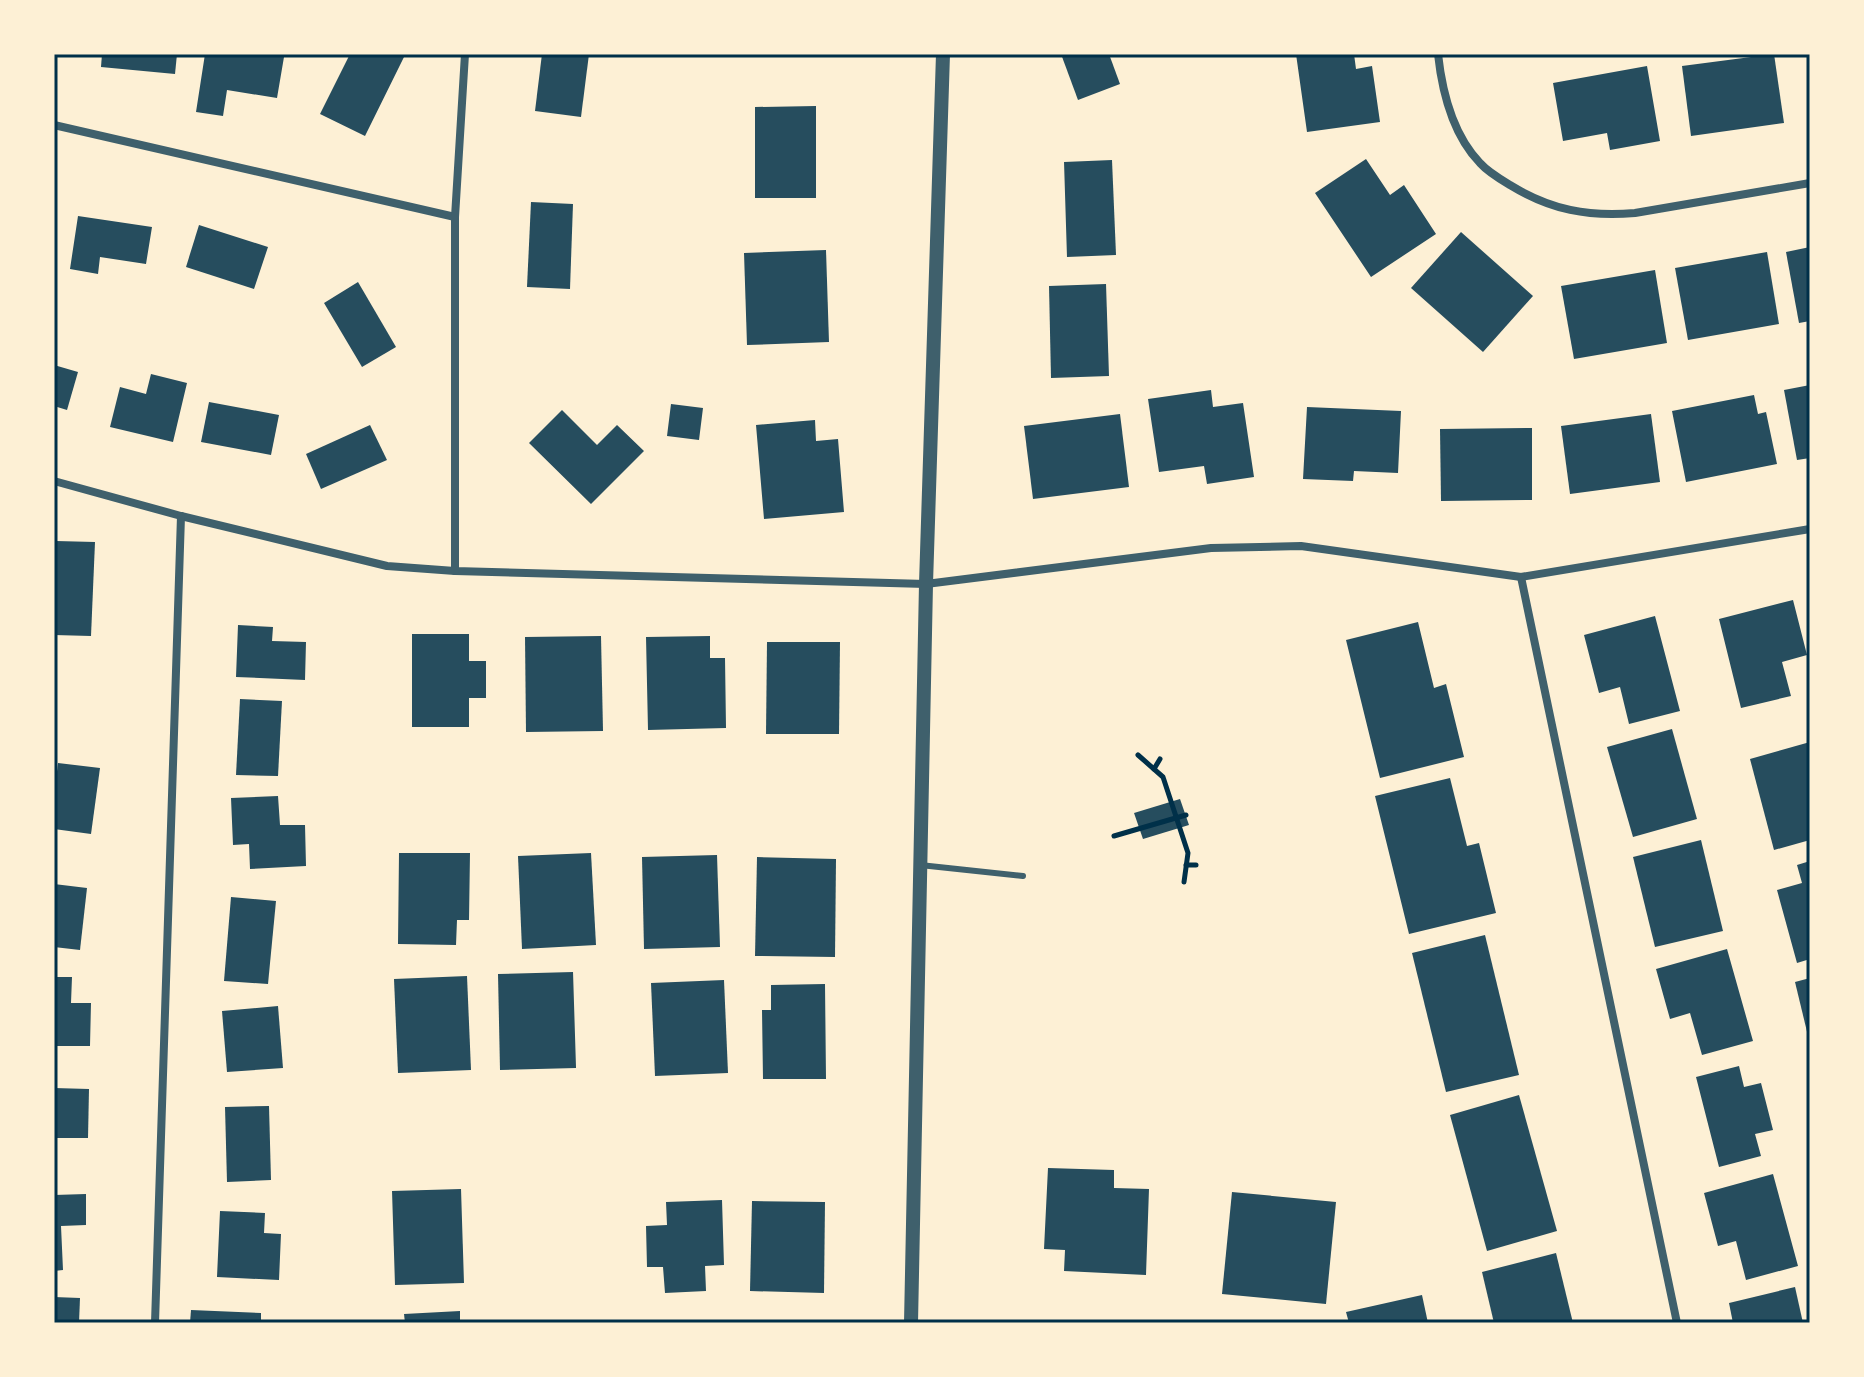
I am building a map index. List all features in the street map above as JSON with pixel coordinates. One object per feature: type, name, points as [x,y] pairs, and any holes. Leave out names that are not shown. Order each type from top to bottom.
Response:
[{"type":"street","points":[[455,571],[455,217],[465,54]]},
{"type":"street","points":[[911,1323],[926,584],[943,54]]},
{"type":"street","points":[[1438,54],[1440,77],[1453,119],[1480,163],[1513,186],[1559,209],[1608,215],[1635,213],[1810,183]]},
{"type":"street","points":[[54,125],[455,217]]},
{"type":"street","points":[[54,481],[181,516],[387,566],[455,571],[926,584],[1211,548],[1301,546],[1521,577],[1810,529]]},
{"type":"street","points":[[155,1323],[181,516]]},
{"type":"street","points":[[1521,577],[1677,1323]]},
{"type":"lane","points":[[920,865],[1023,876]]},
{"type":"path","points":[[1138,755],[1163,777],[1188,853],[1184,882]]},
{"type":"path","points":[[1154,769],[1160,759]]},
{"type":"path","points":[[1114,836],[1186,815]]},
{"type":"path","points":[[1186,865],[1196,865]]},
{"type":"building","points":[[102,54],[177,54],[175,74],[101,67]]},
{"type":"building","points":[[205,54],[284,57],[277,98],[227,90],[223,116],[196,112]]},
{"type":"building","points":[[350,54],[398,54],[404,57],[365,136],[320,114]]},
{"type":"building","points":[[542,54],[589,54],[581,117],[535,111]]},
{"type":"building","points":[[1061,54],[1109,54],[1120,84],[1078,100]]},
{"type":"building","points":[[1296,54],[1354,54],[1356,69],[1372,66],[1380,122],[1307,132]]},
{"type":"building","points":[[1774,54],[1784,123],[1691,136],[1682,66]]},
{"type":"building","points":[[1647,66],[1660,141],[1610,150],[1607,133],[1563,141],[1553,83]]},
{"type":"building","points":[[816,106],[816,198],[755,198],[755,107]]},
{"type":"building","points":[[1366,159],[1390,195],[1404,185],[1436,234],[1371,277],[1315,193]]},
{"type":"building","points":[[1112,160],[1116,255],[1067,257],[1064,162]]},
{"type":"building","points":[[531,202],[573,204],[570,289],[527,287]]},
{"type":"building","points":[[78,216],[152,227],[146,264],[100,257],[98,274],[70,269]]},
{"type":"building","points":[[199,225],[268,247],[254,289],[186,267]]},
{"type":"building","points":[[1461,232],[1533,296],[1483,352],[1411,288]]},
{"type":"building","points":[[1810,247],[1810,321],[1799,323],[1786,252]]},
{"type":"building","points":[[826,250],[829,342],[747,345],[744,253]]},
{"type":"building","points":[[1767,252],[1779,324],[1688,340],[1675,268]]},
{"type":"building","points":[[1655,270],[1667,343],[1574,359],[1561,286]]},
{"type":"building","points":[[358,282],[396,347],[362,367],[324,303]]},
{"type":"building","points":[[1106,284],[1109,376],[1051,378],[1049,286]]},
{"type":"building","points":[[54,365],[78,372],[67,410],[54,406]]},
{"type":"building","points":[[151,374],[187,383],[173,442],[110,427],[120,387],[146,394]]},
{"type":"building","points":[[1810,385],[1810,458],[1797,460],[1784,390]]},
{"type":"building","points":[[1211,390],[1213,407],[1243,403],[1254,477],[1207,484],[1204,466],[1159,472],[1148,399]]},
{"type":"building","points":[[1754,395],[1758,414],[1766,412],[1777,464],[1686,482],[1672,411]]},
{"type":"building","points":[[209,402],[279,415],[271,455],[201,442]]},
{"type":"building","points":[[671,404],[703,408],[699,440],[667,436]]},
{"type":"building","points":[[1307,407],[1401,411],[1398,473],[1354,471],[1353,481],[1303,479]]},
{"type":"building","points":[[562,410],[597,445],[617,425],[644,451],[591,504],[529,443]]},
{"type":"building","points":[[1120,414],[1129,487],[1033,499],[1024,426]]},
{"type":"building","points":[[1651,414],[1660,482],[1570,494],[1561,426]]},
{"type":"building","points":[[815,420],[816,441],[838,439],[844,512],[764,519],[756,425]]},
{"type":"building","points":[[370,425],[387,460],[321,489],[306,454]]},
{"type":"building","points":[[1532,428],[1532,500],[1441,501],[1440,429]]},
{"type":"building","points":[[56,541],[95,542],[91,636],[54,635]]},
{"type":"building","points":[[1793,600],[1807,655],[1782,662],[1791,696],[1741,708],[1719,619]]},
{"type":"building","points":[[1655,616],[1680,711],[1629,724],[1620,687],[1599,693],[1584,635]]},
{"type":"building","points":[[1418,622],[1434,688],[1446,684],[1464,757],[1380,778],[1346,640]]},
{"type":"building","points":[[238,625],[273,627],[272,641],[306,642],[305,680],[236,677]]},
{"type":"building","points":[[412,634],[469,634],[469,661],[486,661],[486,698],[469,698],[469,727],[412,727]]},
{"type":"building","points":[[601,636],[603,731],[526,732],[525,637]]},
{"type":"building","points":[[710,636],[710,658],[725,658],[726,728],[648,730],[646,637]]},
{"type":"building","points":[[767,642],[840,642],[839,734],[766,734]]},
{"type":"building","points":[[240,699],[282,701],[278,776],[236,775]]},
{"type":"building","points":[[1672,729],[1697,819],[1633,837],[1607,747]]},
{"type":"building","points":[[1810,742],[1810,840],[1774,850],[1750,759]]},
{"type":"building","points":[[58,763],[100,768],[91,834],[54,829]]},
{"type":"building","points":[[1450,778],[1467,846],[1479,843],[1496,913],[1409,934],[1375,796]]},
{"type":"building","points":[[278,796],[280,825],[305,825],[306,866],[250,869],[249,844],[233,845],[231,798]]},
{"type":"building","points":[[1180,799],[1189,825],[1143,839],[1134,813]]},
{"type":"building","points":[[1701,840],[1723,931],[1655,947],[1633,857]]},
{"type":"building","points":[[399,853],[470,853],[469,920],[457,920],[456,945],[398,944]]},
{"type":"building","points":[[591,853],[596,945],[522,949],[518,856]]},
{"type":"building","points":[[717,855],[720,947],[644,949],[642,857]]},
{"type":"building","points":[[757,857],[836,859],[835,957],[755,956]]},
{"type":"building","points":[[1810,861],[1810,959],[1797,963],[1777,890],[1802,883],[1797,865]]},
{"type":"building","points":[[54,884],[87,888],[80,950],[54,947]]},
{"type":"building","points":[[231,897],[276,901],[268,984],[224,981]]},
{"type":"building","points":[[1485,935],[1519,1075],[1446,1092],[1412,953]]},
{"type":"building","points":[[1727,949],[1753,1041],[1702,1055],[1690,1013],[1670,1019],[1656,969]]},
{"type":"building","points":[[573,972],[576,1068],[500,1070],[498,974]]},
{"type":"building","points":[[467,976],[471,1070],[398,1073],[394,979]]},
{"type":"building","points":[[54,977],[72,977],[71,1003],[91,1003],[90,1046],[54,1046]]},
{"type":"building","points":[[1810,978],[1810,1040],[1809,1040],[1795,982]]},
{"type":"building","points":[[724,980],[728,1073],[655,1076],[651,983]]},
{"type":"building","points":[[825,984],[826,1079],[763,1079],[762,1010],[771,1010],[771,985]]},
{"type":"building","points":[[278,1006],[283,1068],[227,1072],[222,1011]]},
{"type":"building","points":[[1739,1066],[1744,1087],[1761,1083],[1773,1130],[1755,1134],[1761,1156],[1719,1167],[1696,1077]]},
{"type":"building","points":[[54,1088],[89,1089],[88,1138],[54,1138]]},
{"type":"building","points":[[1519,1095],[1557,1231],[1487,1251],[1450,1115]]},
{"type":"building","points":[[269,1106],[271,1180],[227,1182],[225,1107]]},
{"type":"building","points":[[1048,1168],[1114,1170],[1114,1188],[1149,1189],[1146,1275],[1064,1271],[1065,1250],[1044,1249]]},
{"type":"building","points":[[1773,1174],[1798,1266],[1746,1280],[1736,1241],[1718,1246],[1704,1193]]},
{"type":"building","points":[[461,1189],[464,1283],[395,1285],[392,1191]]},
{"type":"building","points":[[1232,1192],[1336,1202],[1326,1304],[1222,1294]]},
{"type":"building","points":[[86,1194],[86,1225],[61,1226],[63,1270],[54,1271],[54,1195]]},
{"type":"building","points":[[722,1200],[724,1265],[705,1266],[706,1291],[665,1293],[663,1267],[647,1267],[646,1226],[667,1225],[666,1202]]},
{"type":"building","points":[[752,1201],[825,1202],[824,1293],[750,1291]]},
{"type":"building","points":[[220,1211],[265,1213],[264,1233],[281,1234],[279,1280],[217,1277]]},
{"type":"building","points":[[1556,1253],[1573,1323],[1494,1323],[1482,1272]]},
{"type":"building","points":[[1795,1287],[1803,1323],[1733,1323],[1729,1303]]},
{"type":"building","points":[[1422,1295],[1428,1323],[1349,1323],[1346,1312]]},
{"type":"building","points":[[54,1297],[80,1298],[79,1323],[54,1323]]},
{"type":"building","points":[[191,1310],[261,1313],[261,1323],[190,1323]]},
{"type":"building","points":[[460,1311],[460,1323],[405,1323],[404,1314]]}]
